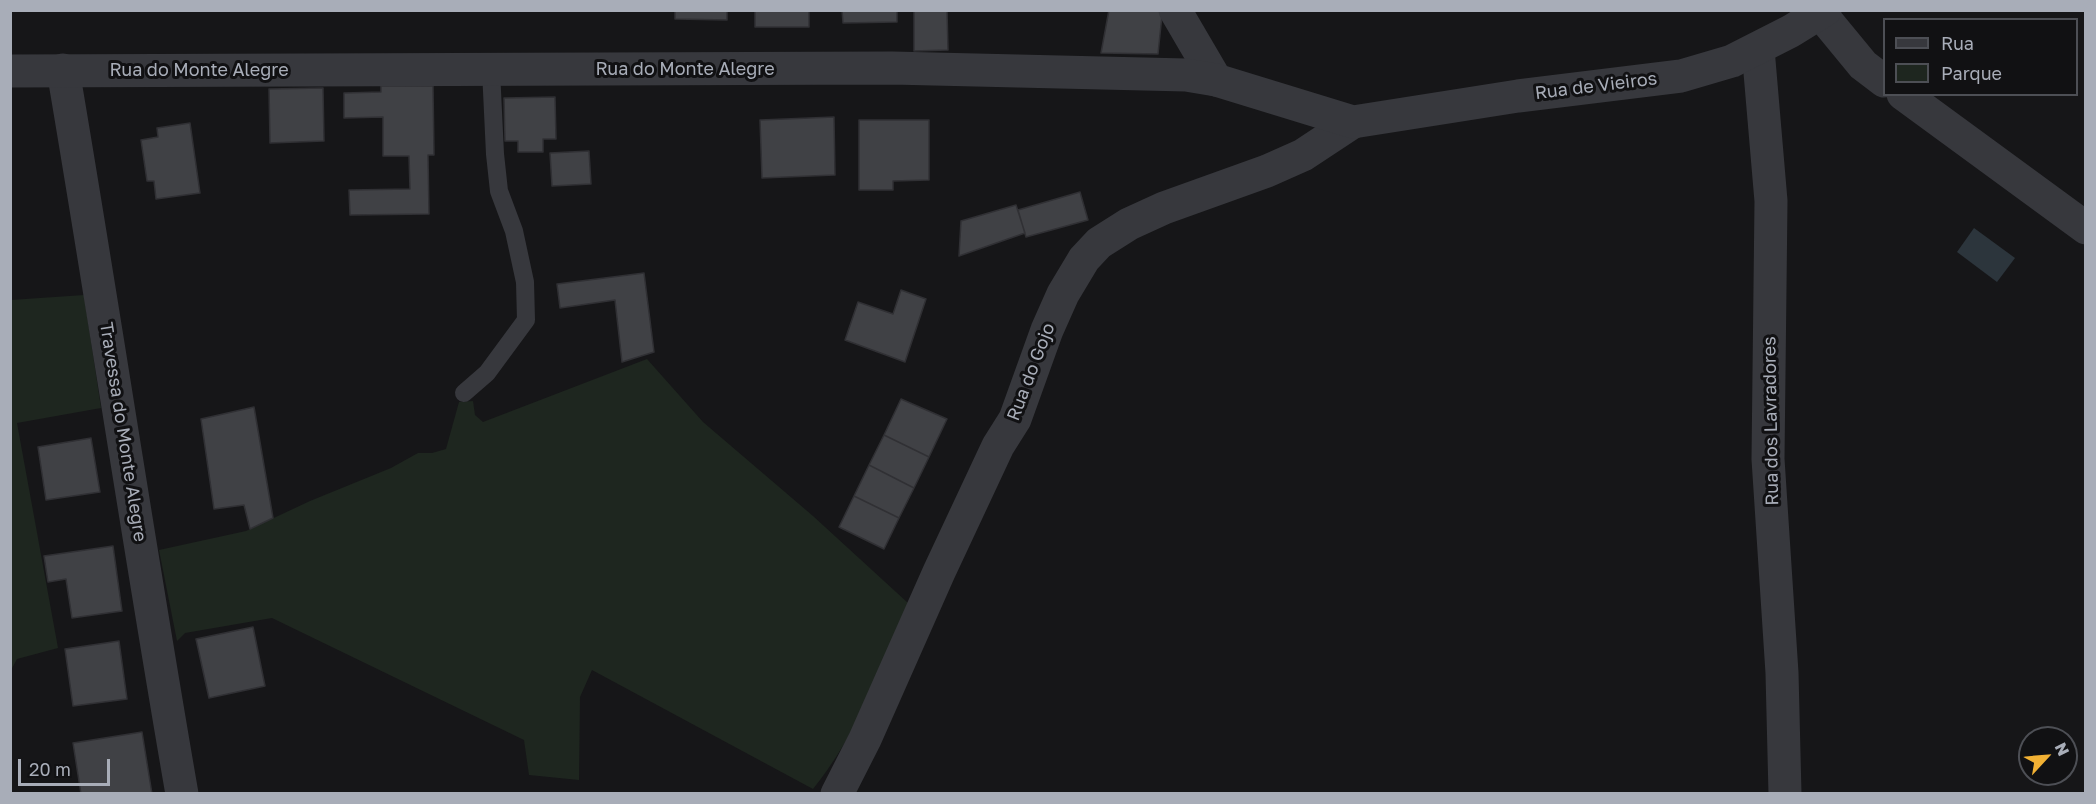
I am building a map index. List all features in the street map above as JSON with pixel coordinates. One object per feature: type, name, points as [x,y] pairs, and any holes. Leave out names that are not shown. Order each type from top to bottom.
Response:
[{"type":"street","points":[[1175,10],[1216,80]]},
{"type":"street","points":[[1823,12],[1863,65],[1883,80]]},
{"type":"street","name":"Rua de Vieiros","points":[[1353,122],[1518,96],[1681,76],[1732,61],[1823,12]]},
{"type":"street","name":"Rua dos Lavradores","points":[[1758,49],[1771,201],[1768,459],[1782,673],[1785,794]]},
{"type":"street","name":"Rua do Monte Alegre","points":[[10,70],[892,68],[1186,75],[1216,80],[1353,122]]},
{"type":"street","name":"Travessa do Monte Alegre","points":[[63,70],[101,292],[153,629],[182,794]]},
{"type":"street","points":[[1906,96],[2085,228]]},
{"type":"street","name":"Rua do Gojo","points":[[837,794],[865,739],[998,446],[1015,419],[1047,330],[1063,294],[1084,259],[1099,243],[1129,224],[1164,208],[1267,171],[1303,155],[1353,122]]},
{"type":"lane","points":[[464,393],[487,373],[526,320],[525,282],[513,231],[500,191],[495,154],[491,70]]},
{"type":"green space","points":[[84,295],[101,408],[17,423],[58,648],[17,659],[11,670],[11,300]]},
{"type":"green space","points":[[647,359],[703,422],[813,516],[908,603],[855,724],[813,789],[592,670],[580,697],[579,780],[529,775],[524,740],[272,618],[185,633],[177,641],[159,550],[246,531],[310,501],[391,468],[418,453],[432,453],[446,449],[459,402],[473,401],[475,415],[483,422]]},
{"type":"shaded area","points":[[1974,228],[2015,258],[1997,282],[1957,252]]},
{"type":"building","points":[[675,10],[727,10],[727,20],[675,19]]},
{"type":"building","points":[[755,10],[809,10],[809,27],[755,27]]},
{"type":"building","points":[[842,10],[897,10],[897,22],[843,23]]},
{"type":"building","points":[[914,10],[947,10],[948,50],[914,51]]},
{"type":"building","points":[[1109,10],[1160,10],[1162,15],[1158,54],[1101,53]]},
{"type":"building","points":[[381,86],[433,86],[434,155],[428,155],[429,214],[350,215],[349,190],[410,189],[409,156],[383,156],[383,117],[344,118],[344,93],[381,92]]},
{"type":"building","points":[[323,88],[324,141],[270,143],[269,89]]},
{"type":"building","points":[[555,97],[556,139],[543,139],[543,152],[518,152],[518,141],[505,141],[504,98]]},
{"type":"building","points":[[834,117],[835,175],[762,178],[760,120]]},
{"type":"building","points":[[859,120],[929,120],[929,180],[893,181],[893,190],[859,190]]},
{"type":"building","points":[[190,123],[200,193],[156,199],[154,181],[147,181],[141,140],[158,137],[157,128]]},
{"type":"building","points":[[589,151],[591,184],[552,186],[550,153]]},
{"type":"building","points":[[1080,192],[1088,220],[1026,237],[1018,210]]},
{"type":"building","points":[[1016,205],[1025,233],[959,256],[961,221]]},
{"type":"building","points":[[644,273],[654,352],[622,362],[615,300],[560,308],[557,284]]},
{"type":"building","points":[[901,290],[926,299],[905,362],[845,340],[858,302],[893,314]]},
{"type":"building","points":[[901,399],[947,419],[929,457],[884,435]]},
{"type":"building","points":[[254,407],[273,518],[250,529],[244,505],[214,509],[201,419]]},
{"type":"building","points":[[884,435],[929,457],[914,488],[869,465]]},
{"type":"building","points":[[91,438],[100,492],[46,500],[38,447]]},
{"type":"building","points":[[869,465],[914,488],[899,518],[854,496]]},
{"type":"building","points":[[854,496],[899,518],[884,549],[839,527]]},
{"type":"building","points":[[113,546],[122,611],[72,618],[66,579],[48,582],[44,556]]},
{"type":"building","points":[[253,627],[265,686],[209,698],[196,639]]},
{"type":"building","points":[[119,641],[127,699],[73,706],[65,649]]},
{"type":"building","points":[[142,732],[152,794],[81,794],[73,743]]}]
